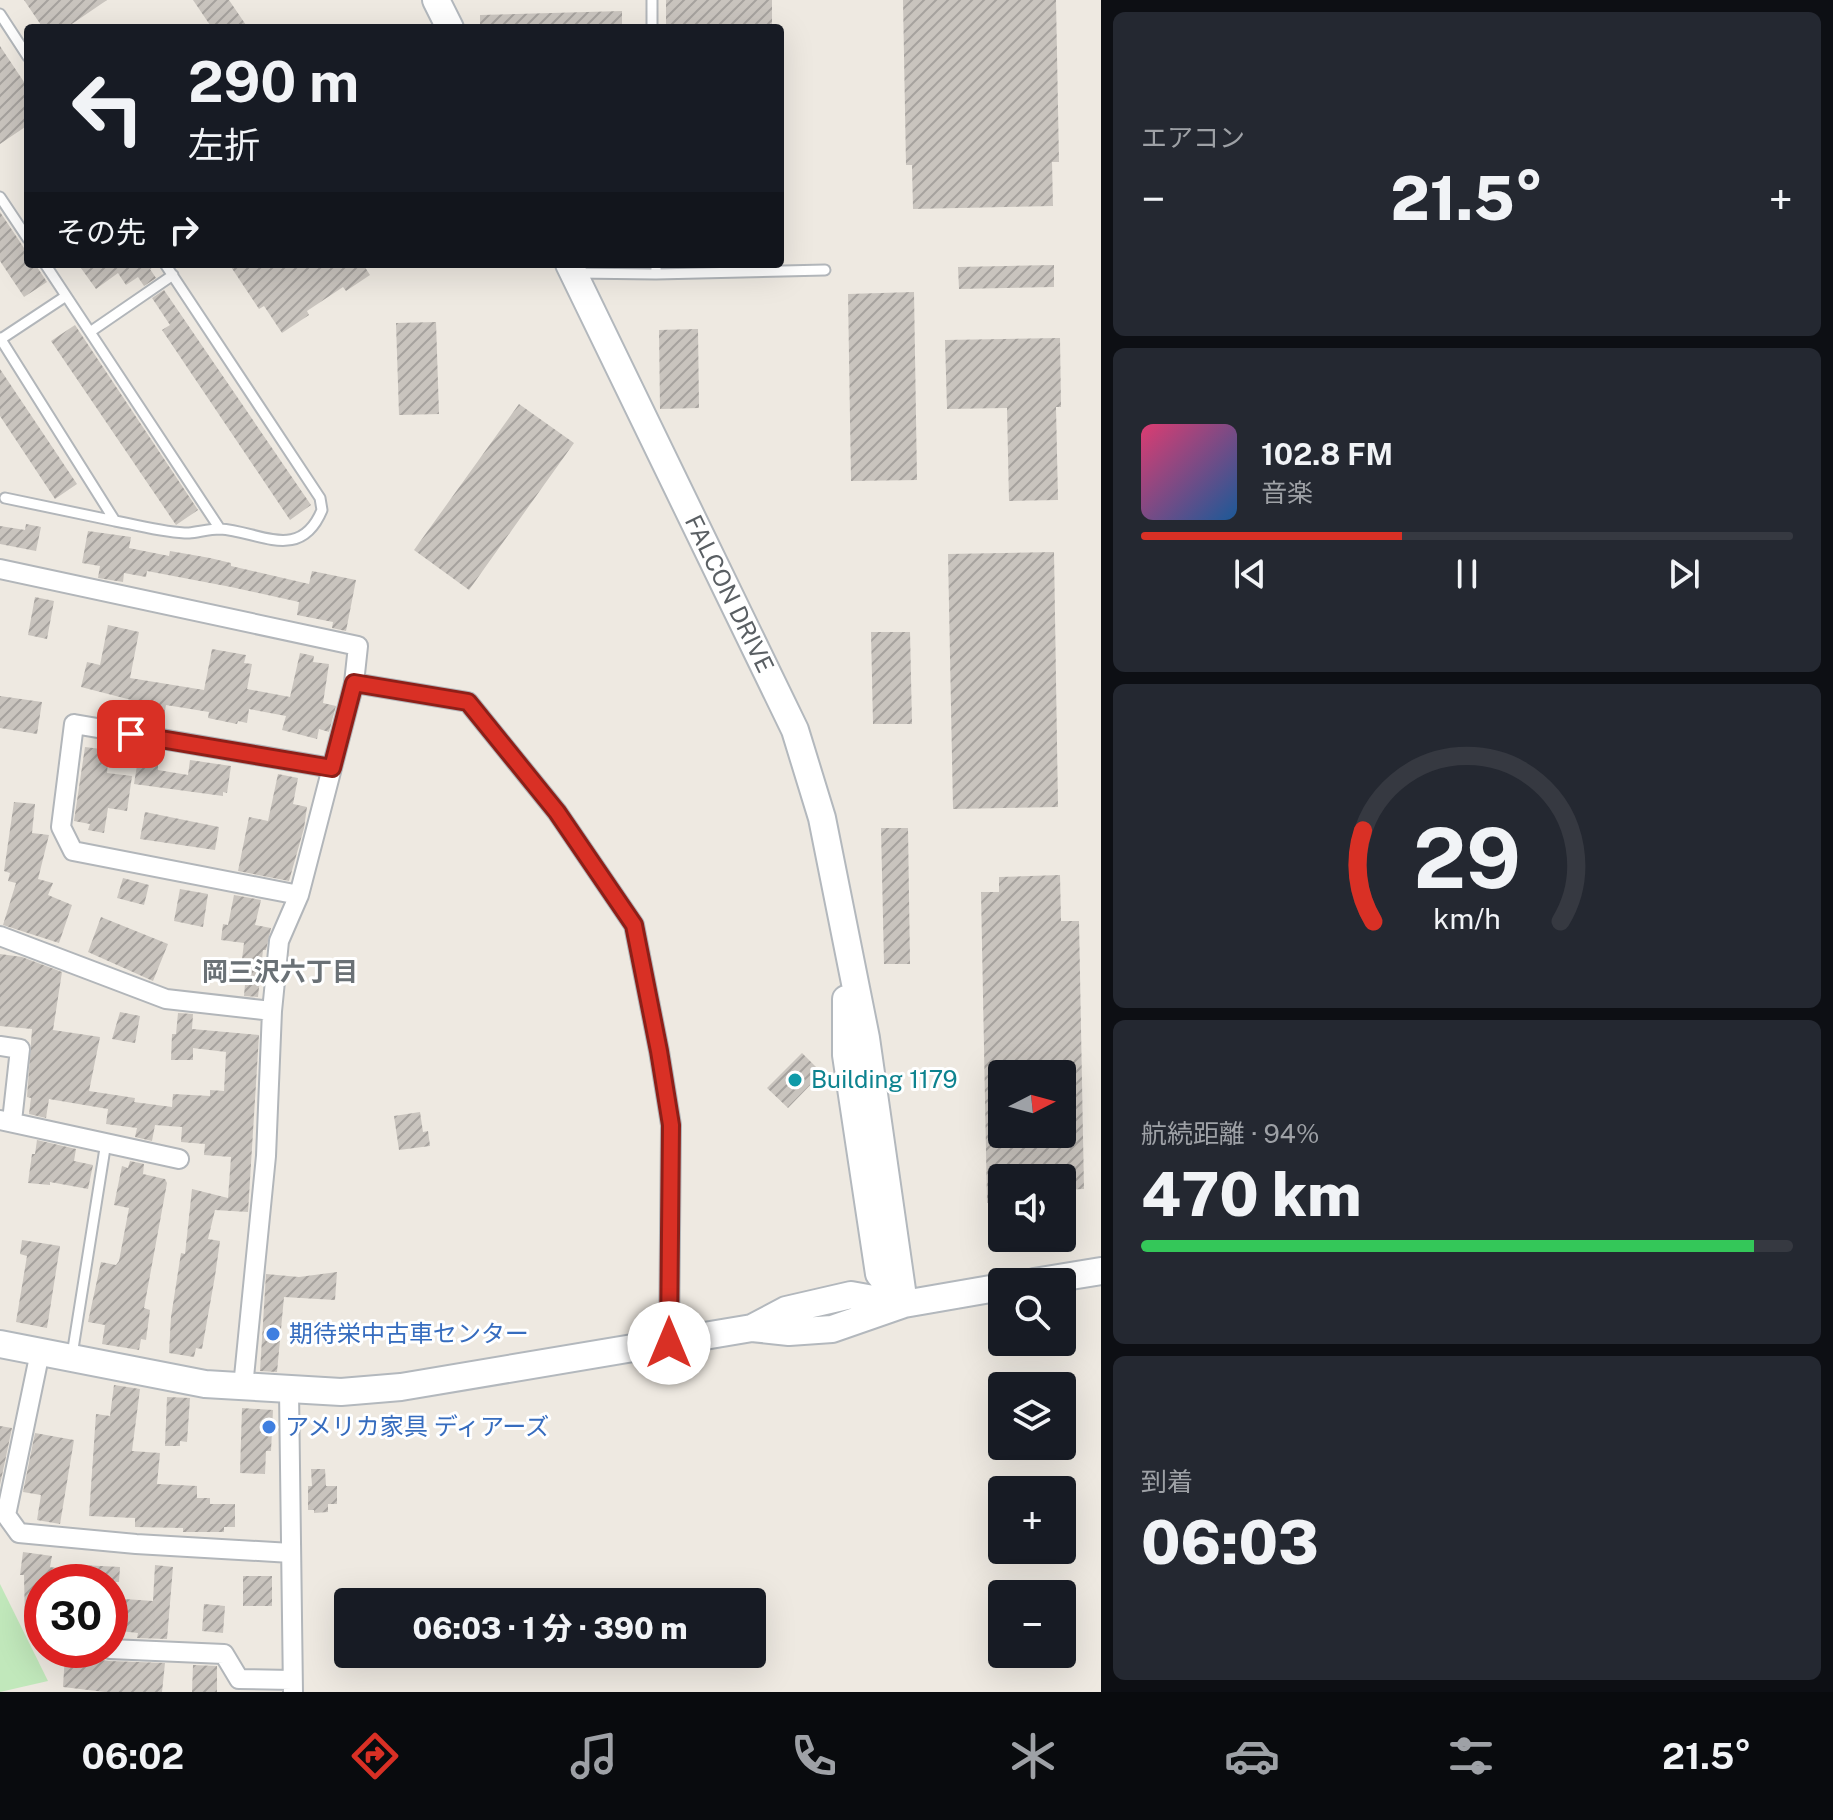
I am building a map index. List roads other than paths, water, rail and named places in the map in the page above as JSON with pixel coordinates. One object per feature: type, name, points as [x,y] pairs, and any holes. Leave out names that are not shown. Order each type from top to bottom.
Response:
[{"type":"street","points":[[436,0],[448,24]]},
{"type":"street","name":"FALCON DRIVE","points":[[571,269],[795,730],[822,818],[866,1038],[904,1304]]},
{"type":"street","points":[[0,569],[358,646],[354,683],[299,895],[279,941],[272,1011],[266,1156],[243,1387]]},
{"type":"street","points":[[354,683],[468,702],[557,812],[634,925],[671,1125],[669,1343]]},
{"type":"street","points":[[299,895],[73,851],[61,827],[74,724],[332,768]]},
{"type":"street","points":[[0,936],[166,999],[272,1011]]},
{"type":"street","name":"FALCON DRIVE","points":[[846,939],[846,1055],[875,1256],[879,1274],[904,1304]]},
{"type":"street","points":[[0,1046],[20,1049],[6,1120],[179,1159]]},
{"type":"street","points":[[851,1295],[875,1256]]},
{"type":"street","points":[[1076,1275],[1101,1271]]},
{"type":"street","points":[[0,1344],[205,1384],[341,1392],[401,1387],[752,1328],[789,1332],[832,1329],[904,1304],[988,1289]]},
{"type":"street","points":[[752,1328],[786,1310],[851,1295],[904,1304]]},
{"type":"street","points":[[40,1352],[6,1515],[19,1533],[291,1553]]},
{"type":"street","points":[[128,1650],[224,1654],[239,1679],[292,1686],[289,1391]]},
{"type":"lane","points":[[652,0],[652,24]]},
{"type":"lane","points":[[0,14],[24,51]]},
{"type":"lane","points":[[0,197],[24,233]]},
{"type":"lane","points":[[48,268],[220,529]]},
{"type":"lane","points":[[5,498],[187,533],[220,529],[276,541],[299,538],[310,531],[322,510],[320,498],[168,268]]},
{"type":"lane","points":[[571,269],[825,270]]},
{"type":"lane","points":[[90,332],[173,275]]},
{"type":"lane","points":[[66,296],[0,338],[115,521]]},
{"type":"lane","points":[[72,1359],[106,1142]]},
{"type":"place","name":"Building 1179","points":[[795,1080]]},
{"type":"place","name":"期待栄中古車センター","points":[[273,1334]]},
{"type":"place","name":"アメリカ家具 ディアーズ","points":[[269,1427]]},
{"type":"district","name":"岡三沢六丁目","points":[[280,972]]}]
